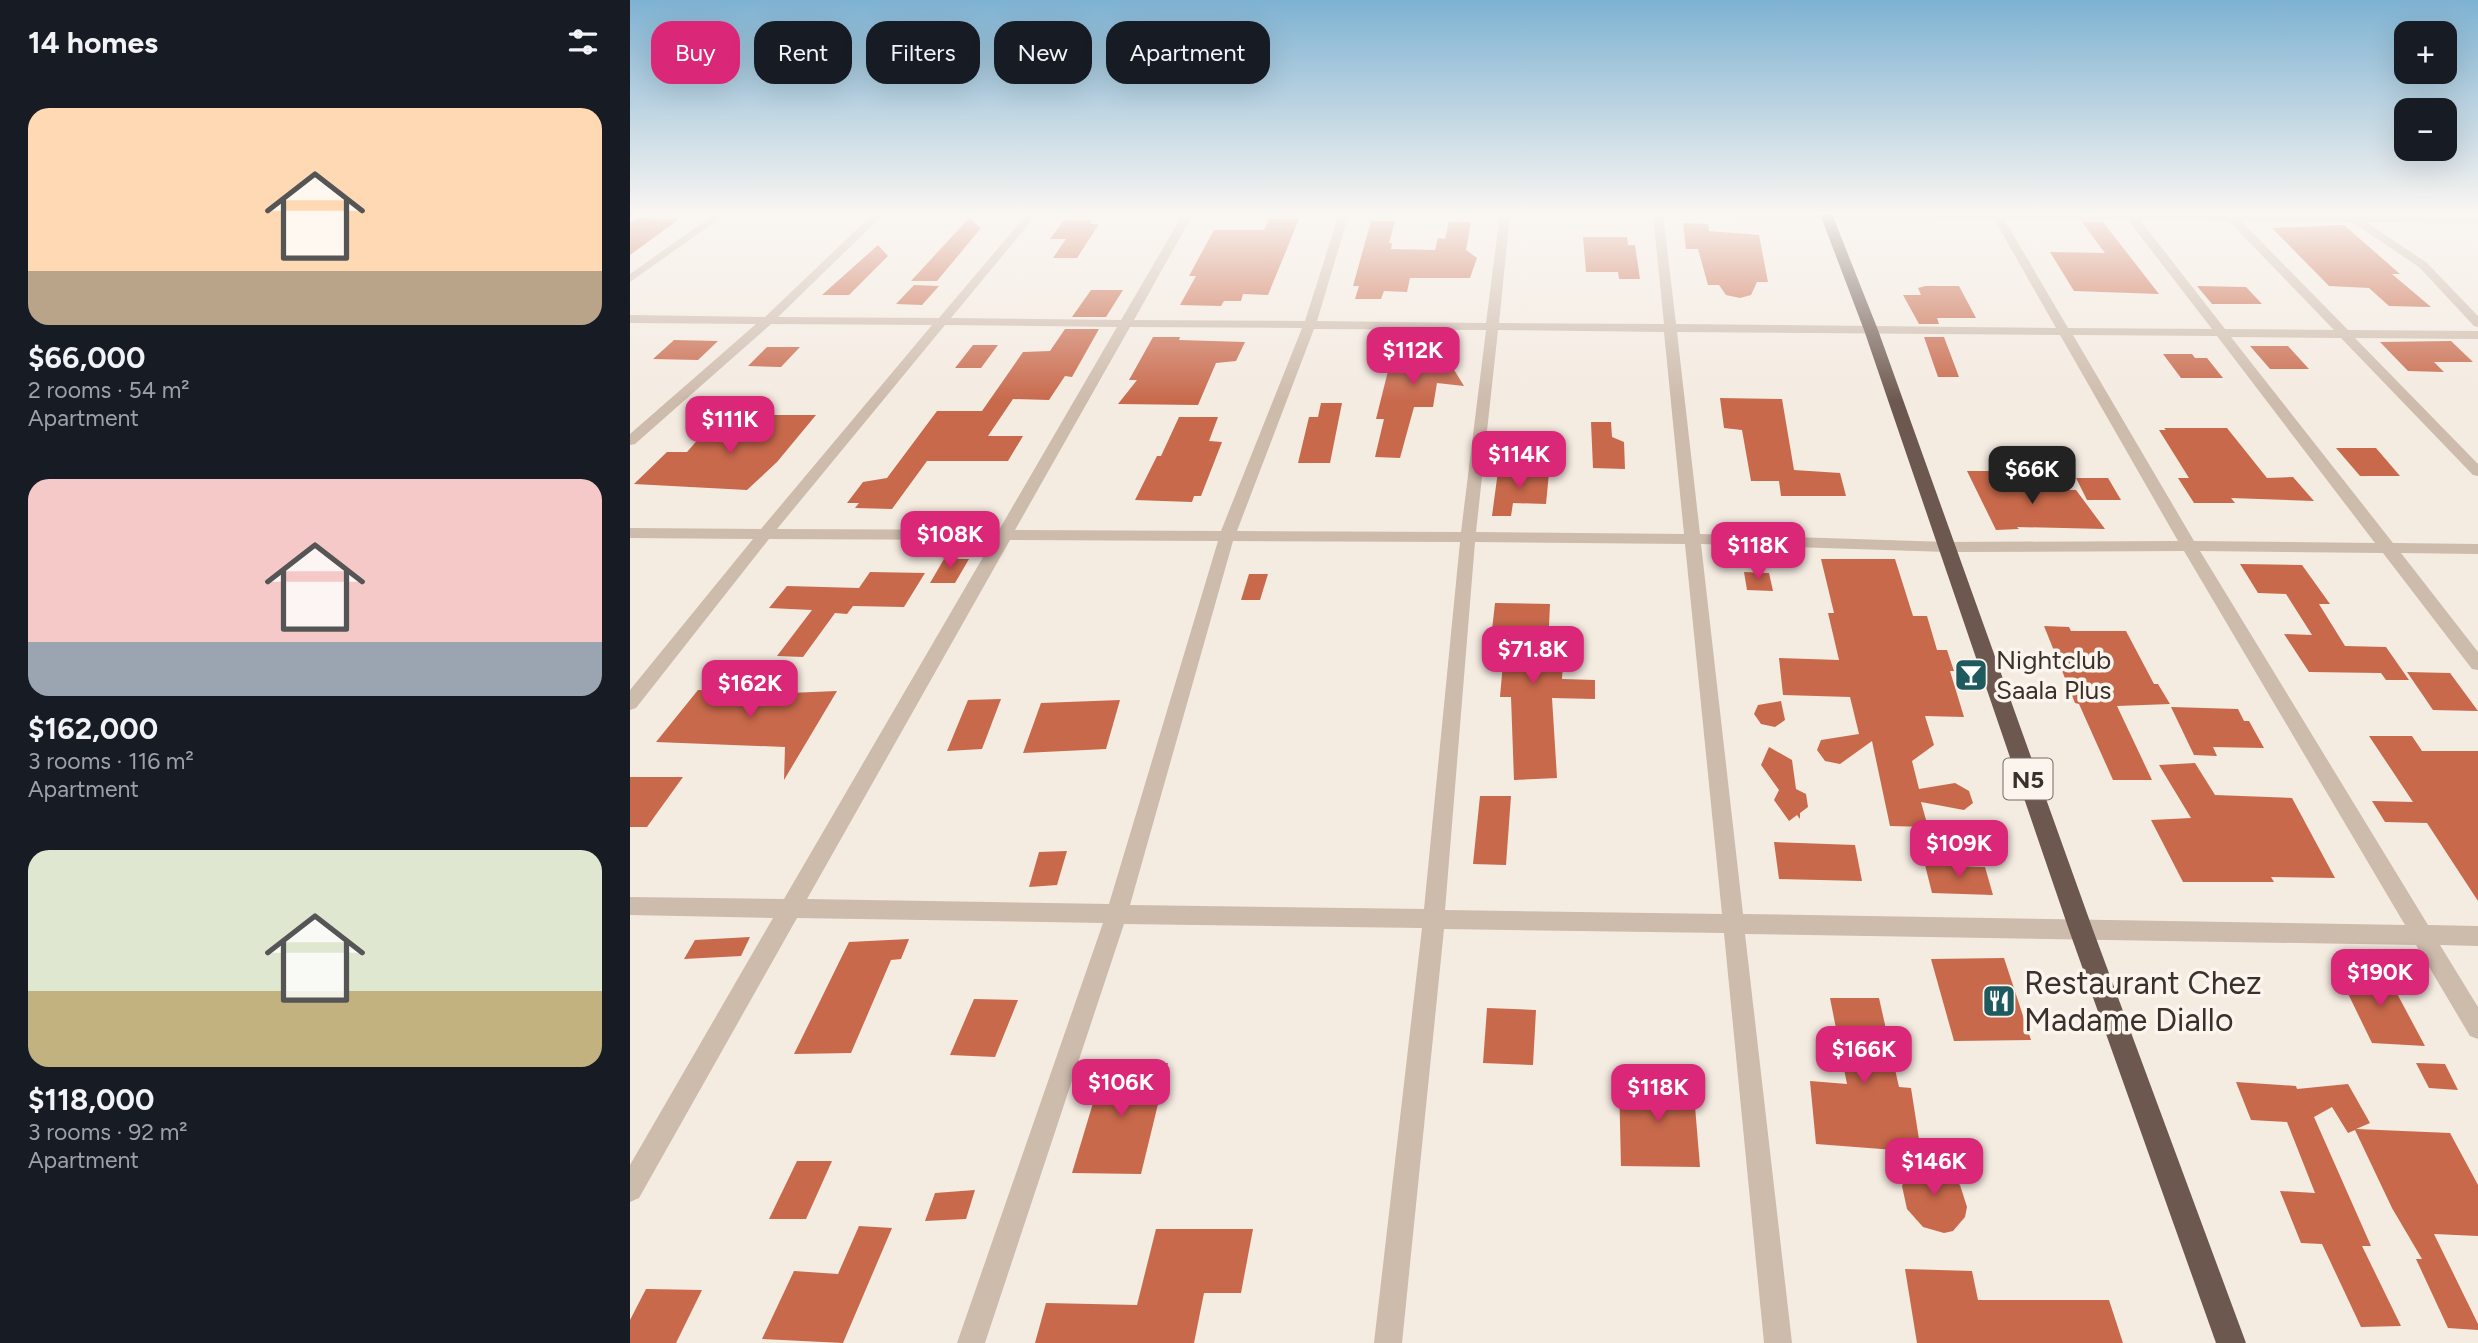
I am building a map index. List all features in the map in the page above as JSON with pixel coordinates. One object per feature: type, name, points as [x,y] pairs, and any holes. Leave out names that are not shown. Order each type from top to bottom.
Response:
[{"type":"highway","name":"N5","points":[[1851,277],[2081,930],[2231,1343]]},
{"type":"street","points":[[630,441],[813,277]]},
{"type":"street","points":[[630,703],[763,536],[980,277]]},
{"type":"street","points":[[630,1189],[1152,277]]},
{"type":"street","points":[[971,1343],[1117,914],[1227,536],[1310,324],[1325,277]]},
{"type":"street","points":[[1388,1343],[1434,919],[1468,537],[1497,277]]},
{"type":"street","points":[[1665,277],[1778,1343]]},
{"type":"street","points":[[2033,277],[2189,546],[2478,1028]]},
{"type":"street","points":[[2179,277],[2478,664]]},
{"type":"street","points":[[2289,277],[2478,472]]},
{"type":"street","points":[[2434,277],[2478,323]]},
{"type":"street","points":[[630,318],[2478,335]]},
{"type":"street","points":[[630,533],[763,536],[1468,537],[1692,539],[1947,547],[2478,549]]},
{"type":"street","points":[[630,906],[2478,936]]},
{"type":"building","points":[[843,277],[867,277],[849,295],[822,295]]},
{"type":"building","points":[[915,277],[941,277],[937,281],[911,281]]},
{"type":"building","points":[[1196,277],[1275,277],[1268,295],[1243,294],[1241,301],[1224,301],[1221,306],[1180,305]]},
{"type":"building","points":[[1356,277],[1470,277],[1410,278],[1407,292],[1384,291],[1381,299],[1355,299],[1359,286],[1353,286]]},
{"type":"building","points":[[1619,277],[1640,277],[1640,279],[1619,279]]},
{"type":"building","points":[[1706,277],[1767,277],[1768,282],[1757,282],[1751,295],[1740,298],[1726,295],[1719,285],[1708,285]]},
{"type":"building","points":[[2065,277],[2146,277],[2159,294],[2074,291]]},
{"type":"building","points":[[2320,277],[2395,277],[2431,307],[2389,306],[2369,288],[2329,286]]},
{"type":"building","points":[[914,285],[939,286],[922,305],[896,304]]},
{"type":"building","points":[[1959,286],[1976,318],[1937,318],[1939,324],[1919,324],[1903,295],[1921,295],[1918,288]]},
{"type":"building","points":[[2197,286],[2246,287],[2262,304],[2212,304]]},
{"type":"building","points":[[1091,290],[1123,290],[1106,317],[1072,317]]},
{"type":"building","points":[[1065,329],[1099,329],[1072,377],[1065,376],[1049,400],[1013,399],[988,436],[1023,436],[1008,461],[927,461],[892,509],[855,508],[859,503],[847,503],[863,482],[887,478],[937,411],[982,411],[1023,352],[1050,351]]},
{"type":"building","points":[[1417,334],[1459,337],[1456,355],[1445,355],[1464,386],[1437,383],[1433,407],[1414,407],[1400,458],[1375,457],[1384,419],[1376,419],[1394,347],[1411,347]]},
{"type":"building","points":[[1153,337],[1245,342],[1236,361],[1216,363],[1198,405],[1118,404],[1137,380],[1129,380]]},
{"type":"building","points":[[1924,337],[1944,337],[1959,377],[1938,377]]},
{"type":"building","points":[[674,340],[718,341],[698,360],[653,359]]},
{"type":"building","points":[[2451,341],[2473,362],[2434,362],[2444,372],[2408,371],[2380,342]]},
{"type":"building","points":[[973,345],[998,345],[981,368],[955,368]]},
{"type":"building","points":[[2250,346],[2288,346],[2309,369],[2270,369]]},
{"type":"building","points":[[767,347],[800,347],[781,367],[748,366]]},
{"type":"building","points":[[2163,354],[2192,354],[2195,358],[2207,358],[2223,378],[2181,378]]},
{"type":"building","points":[[1720,398],[1782,399],[1794,470],[1840,473],[1846,496],[1781,496],[1779,481],[1751,481],[1742,430],[1724,428]]},
{"type":"building","points":[[1321,403],[1342,403],[1330,463],[1298,463],[1309,417],[1318,417]]},
{"type":"building","points":[[760,415],[816,415],[777,462],[747,490],[634,484],[667,452],[687,452],[700,437],[740,435]]},
{"type":"building","points":[[1179,417],[1218,417],[1209,441],[1222,442],[1201,496],[1194,496],[1192,502],[1135,500],[1157,456],[1161,456]]},
{"type":"building","points":[[1591,422],[1611,422],[1612,437],[1624,442],[1625,469],[1593,468]]},
{"type":"building","points":[[2164,428],[2227,428],[2267,478],[2293,477],[2314,501],[2231,498],[2235,503],[2194,503],[2178,478],[2189,478],[2159,430],[2166,430]]},
{"type":"building","points":[[2336,448],[2376,448],[2400,476],[2360,476]]},
{"type":"building","points":[[1498,471],[1549,473],[1546,504],[1513,503],[1511,516],[1492,516]]},
{"type":"building","points":[[1967,471],[1993,471],[2003,489],[2076,490],[2105,529],[2017,527],[2019,529],[1996,530]]},
{"type":"building","points":[[2076,478],[2108,478],[2121,500],[2087,500]]},
{"type":"building","points":[[944,559],[969,559],[955,583],[930,583]]},
{"type":"building","points":[[1821,559],[1895,559],[1913,616],[1927,616],[1937,650],[1947,650],[1954,671],[1950,671],[1964,717],[1925,716],[1934,745],[1912,761],[1919,789],[1955,783],[1969,791],[1973,803],[1964,810],[1921,802],[1928,827],[1890,826],[1872,741],[1840,764],[1825,761],[1817,750],[1821,740],[1859,734],[1850,697],[1783,695],[1779,658],[1839,660],[1828,613],[1834,613]]},
{"type":"building","points":[[2240,564],[2302,565],[2330,604],[2319,604],[2345,646],[2386,647],[2409,680],[2386,680],[2381,673],[2309,672],[2284,634],[2312,635],[2286,594],[2258,593]]},
{"type":"building","points":[[870,572],[925,573],[904,607],[853,606],[847,614],[835,613],[803,657],[777,656],[812,610],[769,608],[787,586],[859,588]]},
{"type":"building","points":[[1744,572],[1769,573],[1773,591],[1747,590]]},
{"type":"building","points":[[1249,574],[1268,574],[1260,600],[1241,600]]},
{"type":"building","points":[[1495,603],[1550,604],[1548,649],[1564,650],[1562,679],[1595,680],[1595,699],[1552,698],[1557,778],[1514,780],[1511,697],[1500,697],[1505,640],[1491,639]]},
{"type":"building","points":[[2044,626],[2069,627],[2071,631],[2126,631],[2154,684],[2158,684],[2170,704],[2117,706],[2152,780],[2113,780],[2079,704],[2075,703]]},
{"type":"building","points":[[2407,672],[2450,673],[2478,711],[2433,710]]},
{"type":"building","points":[[698,690],[789,693],[837,691],[784,780],[785,747],[656,742]]},
{"type":"building","points":[[1001,699],[982,749],[947,751],[968,700]]},
{"type":"building","points":[[1120,700],[1106,749],[1023,753],[1041,703]]},
{"type":"building","points":[[1781,701],[1785,720],[1775,727],[1761,724],[1754,714],[1758,705]]},
{"type":"building","points":[[2171,707],[2238,709],[2244,721],[2249,721],[2264,748],[2213,747],[2217,756],[2194,755]]},
{"type":"building","points":[[2369,736],[2412,736],[2422,751],[2478,751],[2478,901],[2427,823],[2385,822],[2372,801],[2413,802]]},
{"type":"building","points":[[1769,747],[1792,760],[1796,789],[1806,794],[1808,807],[1800,813],[1800,819],[1797,815],[1789,821],[1774,800],[1779,790],[1761,765]]},
{"type":"building","points":[[2195,763],[2215,795],[2292,798],[2335,878],[2271,877],[2274,882],[2183,882],[2151,820],[2191,818],[2159,765]]},
{"type":"building","points":[[630,777],[683,777],[647,827],[630,827]]},
{"type":"building","points":[[1480,796],[1511,796],[1506,865],[1473,864]]},
{"type":"building","points":[[1774,842],[1855,845],[1862,881],[1779,879]]},
{"type":"building","points":[[1067,851],[1057,885],[1029,887],[1039,852]]},
{"type":"building","points":[[1925,865],[1985,867],[1993,895],[1932,893]]},
{"type":"building","points":[[750,937],[741,956],[684,959],[695,940]]},
{"type":"building","points":[[909,939],[901,959],[891,960],[851,1053],[794,1054],[849,942]]},
{"type":"building","points":[[2004,958],[2031,1040],[1954,1041],[1931,959]]},
{"type":"building","points":[[2337,971],[2386,973],[2425,1046],[2372,1043]]},
{"type":"building","points":[[1830,998],[1879,998],[1899,1087],[1911,1088],[1921,1152],[1816,1144],[1810,1081],[1847,1084]]},
{"type":"building","points":[[974,999],[1018,1000],[995,1057],[950,1055]]},
{"type":"building","points":[[1487,1008],[1536,1010],[1533,1065],[1483,1063]]},
{"type":"building","points":[[1105,1063],[1168,1063],[1141,1174],[1072,1173]]},
{"type":"building","points":[[2416,1063],[2445,1064],[2458,1090],[2429,1088]]},
{"type":"building","points":[[1619,1081],[1693,1082],[1700,1167],[1621,1166]]},
{"type":"building","points":[[2236,1082],[2296,1086],[2297,1089],[2348,1084],[2370,1123],[2356,1129],[2450,1133],[2478,1185],[2478,1236],[2434,1234],[2478,1324],[2478,1330],[2448,1328],[2416,1259],[2422,1259],[2392,1208],[2355,1130],[2348,1133],[2332,1107],[2314,1117],[2371,1246],[2362,1246],[2401,1326],[2361,1327],[2322,1244],[2301,1243],[2280,1191],[2315,1193],[2287,1122],[2251,1120]]},
{"type":"building","points":[[797,1161],[832,1161],[806,1219],[769,1219]]},
{"type":"building","points":[[1920,1161],[1943,1169],[1960,1185],[1967,1207],[1965,1217],[1953,1231],[1944,1233],[1923,1227],[1907,1209],[1902,1186],[1906,1176]]},
{"type":"building","points":[[975,1190],[966,1219],[925,1221],[935,1193]]},
{"type":"building","points":[[859,1226],[892,1228],[843,1343],[762,1339],[794,1271],[838,1274]]},
{"type":"building","points":[[1156,1229],[1253,1229],[1241,1293],[1204,1293],[1194,1343],[1035,1343],[1046,1303],[1137,1305]]},
{"type":"building","points":[[1905,1269],[1972,1271],[1978,1300],[2109,1300],[2123,1343],[1917,1343]]},
{"type":"building","points":[[646,1289],[702,1290],[676,1343],[630,1343],[630,1320]]},
{"type":"place","name":"Nightclub Saala Plus","points":[[1971,675]]},
{"type":"place","name":"Restaurant Chez Madame Diallo","points":[[1999,1001]]}]
